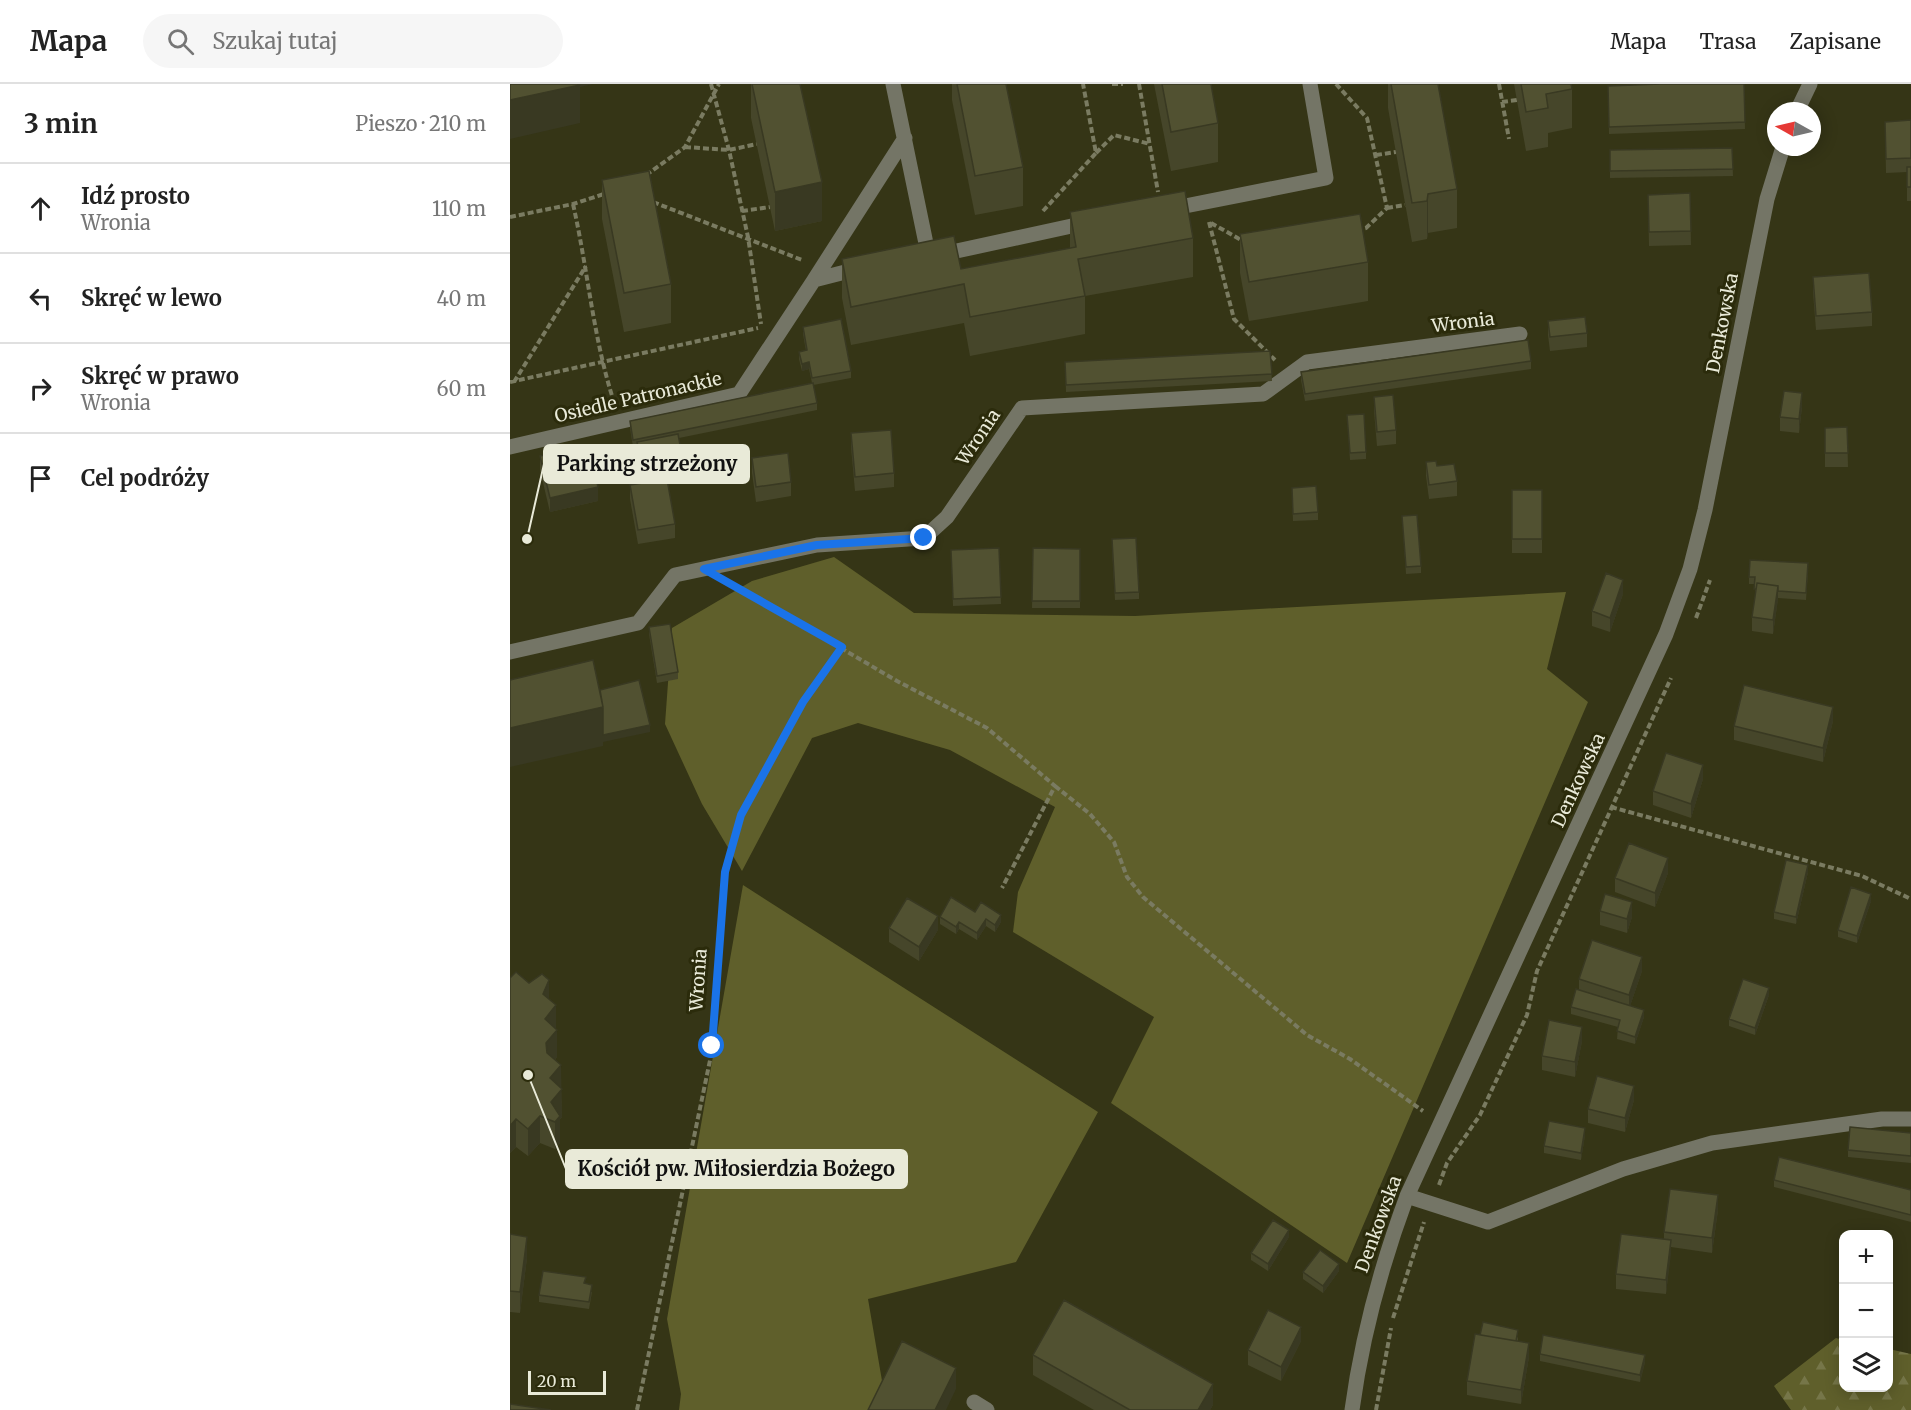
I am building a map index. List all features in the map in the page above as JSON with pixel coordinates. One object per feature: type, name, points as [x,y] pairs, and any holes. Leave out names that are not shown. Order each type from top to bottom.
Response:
[{"type":"street","points":[[893,84],[905,138],[923,257],[1104,219]]},
{"type":"street","points":[[1158,211],[1326,178],[1310,84]]},
{"type":"street","points":[[1801,102],[1810,84]]},
{"type":"street","name":"Osiedle Patronackie","points":[[510,447],[739,394],[905,138]]},
{"type":"street","name":"Denkowska","points":[[1352,1410],[1368,1313],[1386,1250],[1407,1196],[1666,634],[1690,568],[1705,510],[1767,199],[1780,156]]},
{"type":"street","points":[[818,274],[873,266]]},
{"type":"street","name":"Wronia","points":[[510,652],[638,623],[675,574],[817,545],[924,538],[947,517],[1022,408],[1263,394],[1307,362],[1520,334]]},
{"type":"street","points":[[1407,1196],[1488,1222],[1623,1168],[1712,1143],[1882,1119],[1911,1119]]},
{"type":"path","points":[[512,382],[762,327],[748,237],[729,150],[711,84]]},
{"type":"path","points":[[645,176],[685,147],[719,84]]},
{"type":"path","points":[[1083,84],[1096,153]]},
{"type":"path","points":[[1112,84],[1123,84]]},
{"type":"path","points":[[1139,84],[1150,144],[1158,211]]},
{"type":"path","points":[[1499,84],[1509,139]]},
{"type":"path","points":[[1502,102],[1517,100]]},
{"type":"path","points":[[1020,236],[1114,135],[1150,144]]},
{"type":"path","points":[[685,147],[729,150],[757,144]]},
{"type":"path","points":[[1376,155],[1396,152]]},
{"type":"path","points":[[510,217],[573,204],[607,193]]},
{"type":"path","points":[[651,201],[748,237],[818,274]]},
{"type":"path","points":[[573,204],[587,266],[600,361],[621,422]]},
{"type":"path","points":[[1387,208],[1405,205]]},
{"type":"path","points":[[742,211],[770,207]]},
{"type":"path","points":[[1209,222],[1234,319],[1279,363],[1279,383]]},
{"type":"path","points":[[512,382],[587,266]]},
{"type":"path","points":[[704,569],[987,728],[1090,814],[1114,842],[1127,877],[1143,897],[1307,1035],[1350,1059],[1428,1115]]},
{"type":"path","name":"Wronia","points":[[637,1410],[712,1046],[725,872],[741,815],[803,702],[842,647]]},
{"type":"path","points":[[1002,888],[1055,786]]},
{"type":"path","points":[[1591,798],[1613,807],[1862,876],[1911,899]]},
{"type":"green space","points":[[834,557],[914,613],[1135,616],[1566,592],[1547,669],[1588,702],[1347,1263],[1111,1103],[1154,1017],[1013,932],[1018,892],[1055,807],[950,750],[858,723],[812,738],[742,871],[702,804],[665,724],[672,628],[752,581]]},
{"type":"green space","points":[[743,885],[1098,1112],[1016,1262],[868,1299],[887,1410],[679,1410],[681,1394],[667,1319]]},
{"type":"green space","points":[[1836,1338],[1839,1339],[1839,1392],[1893,1392],[1893,1350],[1911,1354],[1911,1410],[1791,1410],[1774,1386]]},
{"type":"building","points":[[510,84],[580,84],[580,85],[510,100]]},
{"type":"building","points":[[752,84],[800,84],[822,182],[775,192]]},
{"type":"building","points":[[957,84],[1006,84],[1023,167],[975,176]]},
{"type":"building","points":[[1162,84],[1211,84],[1218,123],[1171,132]]},
{"type":"building","points":[[1391,84],[1438,84],[1457,189],[1428,194],[1427,201],[1412,203]]},
{"type":"building","points":[[1521,84],[1571,84],[1572,89],[1546,94],[1548,108],[1526,112]]},
{"type":"building","points":[[1744,84],[1745,122],[1609,127],[1608,86]]},
{"type":"building","points":[[1911,120],[1911,158],[1886,159],[1885,122]]},
{"type":"building","points":[[1732,148],[1733,169],[1610,171],[1610,150]]},
{"type":"building","points":[[1907,167],[1911,167],[1911,187],[1907,187]]},
{"type":"building","points":[[649,171],[671,284],[624,293],[602,180]]},
{"type":"building","points":[[1185,191],[1193,238],[1078,259],[1085,296],[970,317],[964,284],[851,307],[842,259],[954,236],[961,269],[1076,247],[1070,212]]},
{"type":"building","points":[[1690,193],[1691,231],[1649,232],[1648,195]]},
{"type":"building","points":[[1360,214],[1368,262],[1249,282],[1240,234]]},
{"type":"building","points":[[1869,273],[1872,312],[1816,316],[1813,277]]},
{"type":"building","points":[[1585,317],[1587,333],[1550,337],[1548,321]]},
{"type":"building","points":[[841,319],[851,371],[812,378],[809,362],[802,364],[799,352],[807,350],[803,327]]},
{"type":"building","points":[[1528,340],[1531,361],[1305,394],[1301,372]]},
{"type":"building","points":[[1270,351],[1272,374],[1066,385],[1065,362]]},
{"type":"building","points":[[813,383],[817,403],[633,440],[630,421]]},
{"type":"building","points":[[1784,391],[1802,393],[1799,419],[1780,417]]},
{"type":"building","points":[[1393,395],[1396,430],[1377,432],[1374,397]]},
{"type":"building","points":[[1364,414],[1366,452],[1350,453],[1347,415]]},
{"type":"building","points":[[1847,427],[1848,453],[1825,453],[1825,428]]},
{"type":"building","points":[[891,430],[894,473],[855,477],[851,433]]},
{"type":"building","points":[[678,434],[683,461],[643,469],[637,442]]},
{"type":"building","points":[[588,445],[598,487],[550,498],[540,456]]},
{"type":"building","points":[[788,453],[791,482],[756,487],[752,458]]},
{"type":"building","points":[[1436,461],[1437,466],[1454,464],[1457,481],[1429,485],[1426,462]]},
{"type":"building","points":[[667,479],[675,524],[638,530],[630,485]]},
{"type":"building","points":[[1316,486],[1318,512],[1293,514],[1292,488]]},
{"type":"building","points":[[1512,490],[1542,490],[1542,539],[1512,539]]},
{"type":"building","points":[[1417,515],[1421,566],[1406,567],[1402,516]]},
{"type":"building","points":[[1136,538],[1139,592],[1115,593],[1112,539]]},
{"type":"building","points":[[999,548],[1001,597],[953,599],[951,550]]},
{"type":"building","points":[[1033,548],[1080,549],[1080,601],[1032,601]]},
{"type":"building","points":[[1750,560],[1808,563],[1806,593],[1778,591],[1778,586],[1757,583],[1754,589],[1755,577],[1749,577]]},
{"type":"building","points":[[1606,573],[1623,580],[1610,618],[1592,611]]},
{"type":"building","points":[[1757,583],[1778,586],[1773,620],[1752,617]]},
{"type":"building","points":[[670,624],[678,672],[657,676],[649,627]]},
{"type":"building","points":[[593,660],[603,707],[510,728],[510,680]]},
{"type":"building","points":[[639,680],[650,725],[603,735],[603,707],[600,690]]},
{"type":"building","points":[[1744,685],[1833,707],[1823,748],[1734,726]]},
{"type":"building","points":[[1666,753],[1703,765],[1691,804],[1653,791]]},
{"type":"building","points":[[1629,843],[1668,858],[1655,893],[1615,878]]},
{"type":"building","points":[[1786,860],[1808,865],[1796,917],[1774,912]]},
{"type":"building","points":[[1851,887],[1871,894],[1857,936],[1838,930]]},
{"type":"building","points":[[1605,894],[1632,902],[1627,919],[1600,911]]},
{"type":"building","points":[[951,897],[975,912],[981,902],[1001,915],[995,925],[986,919],[977,933],[959,922],[956,927],[940,917]]},
{"type":"building","points":[[907,898],[938,916],[919,947],[889,928]]},
{"type":"building","points":[[1592,940],[1642,957],[1629,995],[1579,979]]},
{"type":"building","points":[[516,972],[529,983],[542,974],[549,980],[543,994],[556,1005],[545,1019],[557,1030],[546,1043],[547,1053],[561,1065],[550,1078],[562,1089],[551,1102],[560,1116],[555,1122],[540,1116],[528,1129],[516,1119],[510,1126],[510,978]]},
{"type":"building","points":[[1743,979],[1769,988],[1755,1028],[1729,1019]]},
{"type":"building","points":[[1576,989],[1644,1010],[1635,1037],[1617,1031],[1620,1020],[1571,1007]]},
{"type":"building","points":[[1549,1020],[1582,1027],[1575,1062],[1542,1056]]},
{"type":"building","points":[[1597,1076],[1634,1086],[1625,1118],[1588,1109]]},
{"type":"building","points":[[1549,1121],[1585,1128],[1581,1153],[1544,1146]]},
{"type":"building","points":[[1850,1127],[1911,1133],[1911,1156],[1848,1150]]},
{"type":"building","points":[[1779,1157],[1911,1190],[1911,1215],[1774,1180]]},
{"type":"building","points":[[1670,1189],[1718,1195],[1712,1238],[1664,1232]]},
{"type":"building","points":[[1273,1220],[1289,1230],[1268,1264],[1251,1253]]},
{"type":"building","points":[[510,1234],[527,1237],[520,1292],[510,1291]]},
{"type":"building","points":[[1621,1234],[1671,1240],[1666,1280],[1616,1274]]},
{"type":"building","points":[[1320,1250],[1339,1264],[1323,1286],[1303,1272]]},
{"type":"building","points":[[543,1271],[586,1277],[584,1283],[592,1285],[589,1302],[539,1295]]},
{"type":"building","points":[[1064,1300],[1213,1384],[1198,1410],[1130,1410],[1033,1355]]},
{"type":"building","points":[[1268,1310],[1301,1327],[1281,1367],[1248,1350]]},
{"type":"building","points":[[1483,1322],[1518,1330],[1516,1341],[1480,1335]]},
{"type":"building","points":[[1475,1334],[1529,1343],[1521,1390],[1467,1381]]},
{"type":"building","points":[[1543,1335],[1645,1355],[1640,1375],[1540,1354]]},
{"type":"building","points":[[902,1341],[956,1368],[935,1410],[868,1410]]},
{"type":"building","points":[[510,1404],[551,1410],[510,1410]]},
{"type":"place","name":"Parking strzeżony","points":[[527,539]]},
{"type":"place","name":"Kościół pw. Miłosierdzia Bożego","points":[[528,1075]]},
{"type":"route","points":[[712,1046],[725,872],[741,815],[803,702],[842,647],[704,569],[817,545],[924,538]]}]
